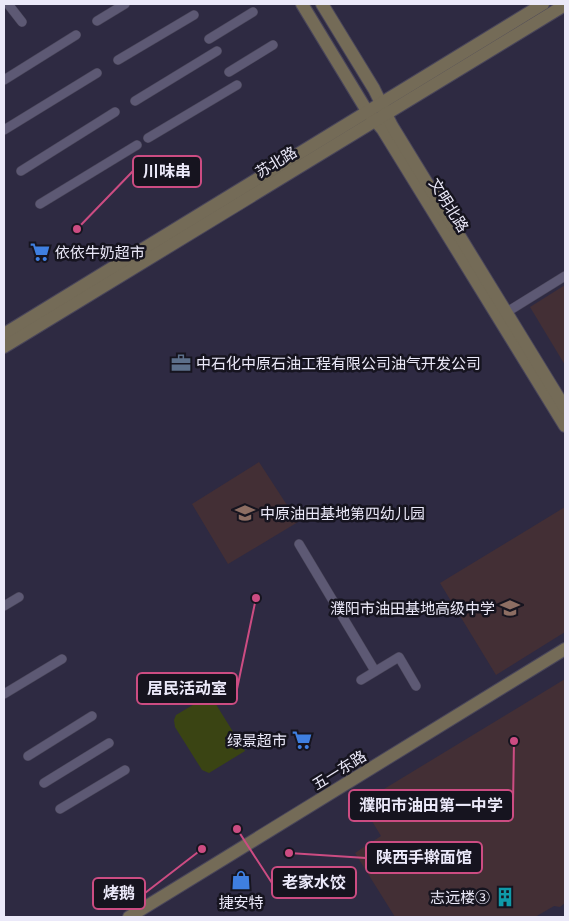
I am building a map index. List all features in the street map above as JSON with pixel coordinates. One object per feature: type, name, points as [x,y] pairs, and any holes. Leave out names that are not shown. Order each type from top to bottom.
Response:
[{"type":"street","points":[[8,4],[22,22]]},
{"type":"street","points":[[97,21],[125,4]]},
{"type":"street","name":"文明北路","points":[[302,4],[377,112],[388,138],[565,426]]},
{"type":"street","name":"文明北路","points":[[322,4],[374,89],[377,112],[392,126],[565,408]]},
{"type":"street","name":"苏北路","points":[[4,347],[377,112],[543,4]]},
{"type":"street","name":"苏北路","points":[[4,334],[377,112],[565,5]]},
{"type":"street","points":[[209,39],[253,12]]},
{"type":"street","points":[[118,60],[194,15]]},
{"type":"street","points":[[4,80],[76,36]]},
{"type":"street","points":[[229,72],[273,45]]},
{"type":"street","points":[[135,101],[216,52]]},
{"type":"street","points":[[4,130],[97,73]]},
{"type":"street","points":[[148,138],[237,85]]},
{"type":"street","points":[[21,171],[115,112]]},
{"type":"street","points":[[40,204],[137,145]]},
{"type":"street","points":[[507,312],[565,276]]},
{"type":"street","points":[[299,544],[375,671]]},
{"type":"street","points":[[4,606],[19,597]]},
{"type":"street","name":"五一东路","points":[[129,917],[565,649]]},
{"type":"street","points":[[361,680],[399,657],[416,686]]},
{"type":"street","name":"五一东路","points":[[142,917],[565,658]]},
{"type":"street","points":[[4,694],[62,659]]},
{"type":"street","points":[[28,756],[92,716]]},
{"type":"street","points":[[44,783],[109,743]]},
{"type":"street","points":[[60,809],[125,770]]},
{"type":"shaded area","points":[[565,285],[565,365],[530,307]]},
{"type":"shaded area","name":"中原油田基地第四幼儿园","points":[[259,462],[298,522],[228,564],[192,504]]},
{"type":"shaded area","name":"濮阳市油田基地高级中学","points":[[565,507],[565,632],[496,675],[440,583]]},
{"type":"shaded area","points":[[565,679],[565,903],[560,907],[554,906],[535,917],[395,917],[355,853],[381,836],[361,803]]},
{"type":"green space","points":[[208,696],[212,698],[245,751],[209,773],[202,770],[175,727],[174,720],[176,715]]},
{"type":"place","name":"川味串","points":[[77,229]]},
{"type":"place","name":"依依牛奶超市","points":[[40,252]]},
{"type":"place","name":"中石化中原石油工程有限公司油气开发公司","points":[[181,363]]},
{"type":"place","name":"中原油田基地第四幼儿园","points":[[245,513]]},
{"type":"place","name":"居民活动室","points":[[256,598]]},
{"type":"place","name":"濮阳市油田基地高级中学","points":[[510,608]]},
{"type":"place","name":"绿景超市","points":[[302,740]]},
{"type":"place","name":"濮阳市油田第一中学","points":[[514,741]]},
{"type":"place","name":"老家水饺","points":[[237,829]]},
{"type":"place","name":"烤鹅","points":[[202,849]]},
{"type":"place","name":"陕西手擀面馆","points":[[289,853]]},
{"type":"place","name":"捷安特","points":[[241,880]]},
{"type":"place","name":"志远楼③","points":[[505,897]]}]
